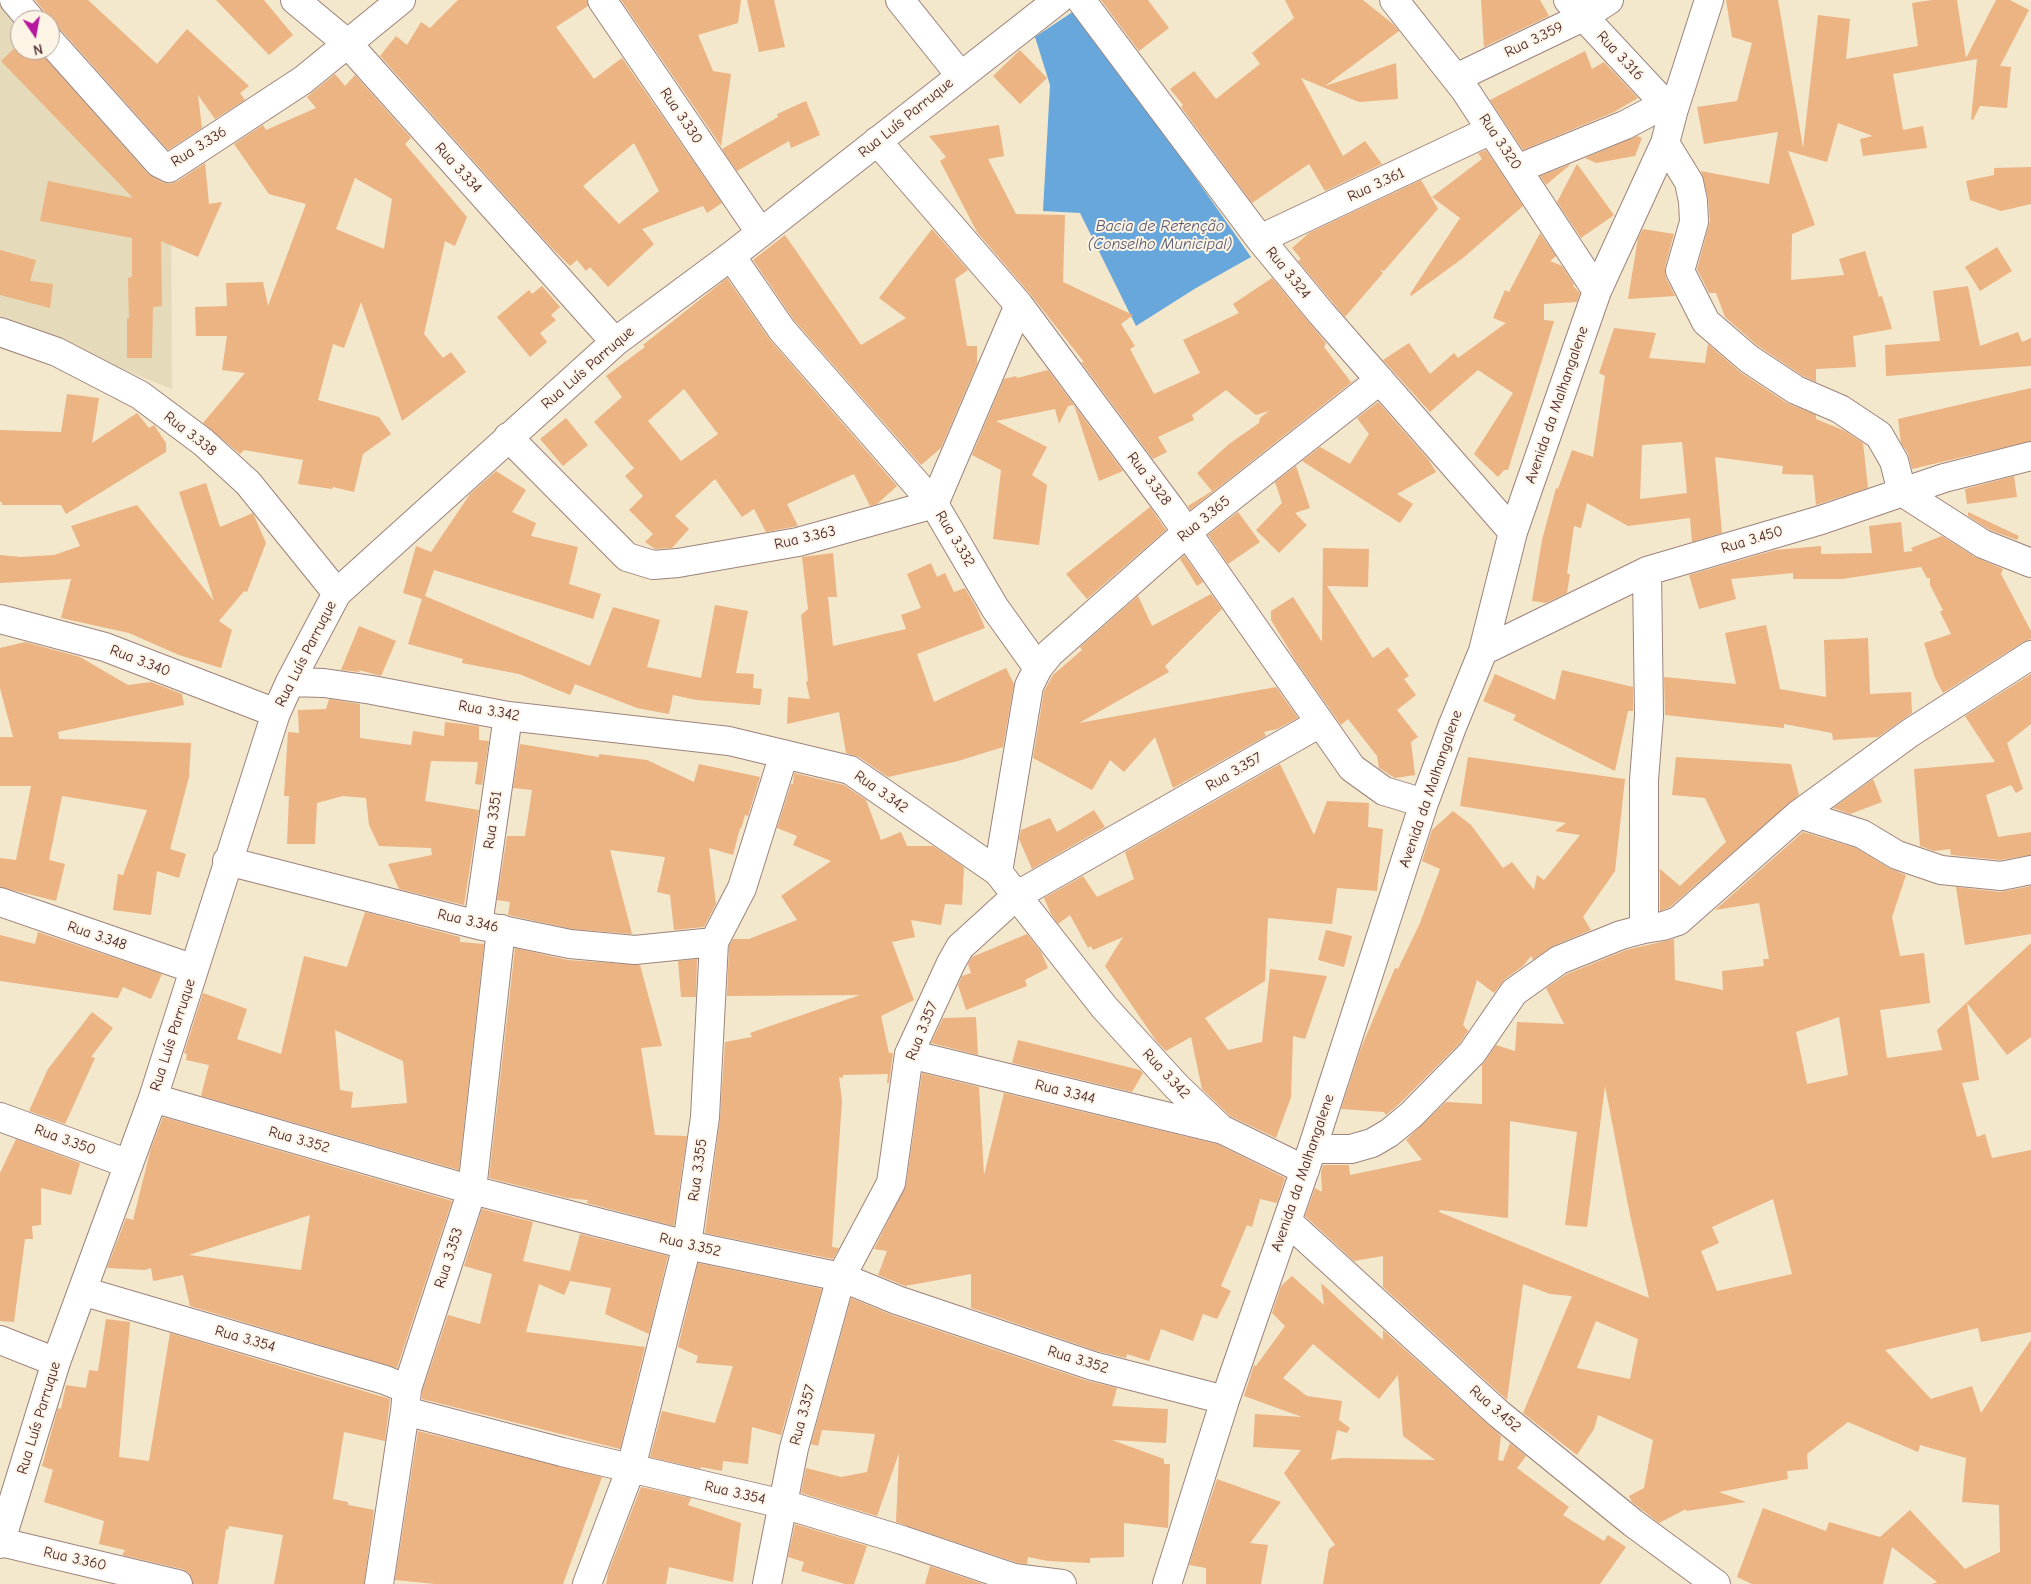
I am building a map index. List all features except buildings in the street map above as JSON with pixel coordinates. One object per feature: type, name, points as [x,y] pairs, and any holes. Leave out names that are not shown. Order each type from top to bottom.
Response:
[{"type":"street","points":[[14,0],[22,10]]},
{"type":"street","name":"Rua 3.334","points":[[295,0],[348,44],[615,342]]},
{"type":"street","points":[[348,44],[401,0]]},
{"type":"street","name":"Rua 3.330","points":[[602,0],[760,232]]},
{"type":"street","points":[[900,0],[960,75]]},
{"type":"street","name":"Rua Luís Parruque","points":[[0,1543],[56,1362],[153,1098],[227,861],[276,713],[290,682],[337,593],[615,342],[731,256],[1058,0]]},
{"type":"street","name":"Rua 3.324","points":[[1081,0],[1260,239],[1321,313],[1513,532]]},
{"type":"street","name":"Rua 3.320","points":[[1394,0],[1456,78],[1597,291]]},
{"type":"street","name":"Rua 3.359","points":[[1456,78],[1576,8],[1609,0]]},
{"type":"street","name":"Avenida da Malhangalene","points":[[1164,1584],[1308,1160],[1424,803],[1452,726],[1483,651],[1513,532],[1597,291],[1665,143],[1670,107],[1709,0]]},
{"type":"street","name":"Rua 3.316","points":[[1576,8],[1670,107]]},
{"type":"street","name":"Rua 3.336","points":[[60,52],[159,163],[169,168],[303,80],[348,44]]},
{"type":"street","points":[[1517,169],[1670,107]]},
{"type":"street","name":"Rua 3.361","points":[[1260,239],[1491,130]]},
{"type":"street","name":"Rua 3.328","points":[[877,142],[1019,305],[1187,532],[1352,768],[1384,790],[1424,803]]},
{"type":"street","points":[[1665,143],[1689,182],[1693,201],[1694,222],[1680,271],[1706,322],[1749,359],[1796,390],[1840,409],[1879,435],[1894,461],[1902,492],[1983,544],[2031,563]]},
{"type":"street","name":"Rua 3.332","points":[[731,256],[782,330],[934,504],[995,608],[1038,668]]},
{"type":"street","points":[[934,504],[1019,305]]},
{"type":"street","name":"Rua 3.338","points":[[0,332],[57,352],[140,395],[203,442],[248,483],[337,593]]},
{"type":"street","name":"Rua 3.365","points":[[1038,668],[1050,653],[1187,532],[1380,380]]},
{"type":"street","name":"Rua 3.363","points":[[508,437],[627,557],[653,565],[678,563],[798,542],[934,504]]},
{"type":"street","name":"Rua 3.450","points":[[1483,651],[1647,571],[1821,520],[1944,478],[2031,456]]},
{"type":"street","points":[[1644,929],[1644,780],[1649,716],[1647,571]]},
{"type":"street","name":"Rua 3.340","points":[[0,619],[105,647],[276,713]]},
{"type":"street","points":[[1308,1160],[1372,1143],[1389,1133],[1411,1114],[1472,1053],[1514,992],[1559,960],[1621,935],[1678,921],[1799,814],[1910,733],[2031,656]]},
{"type":"street","points":[[998,872],[1029,686],[1038,668]]},
{"type":"street","name":"Rua 3.342","points":[[290,682],[324,683],[508,716],[728,741],[850,770],[998,872],[1104,1007],[1177,1087],[1221,1129],[1308,1160]]},
{"type":"street","name":"Rua 3351","points":[[490,927],[508,716]]},
{"type":"street","name":"Rua 3.357","points":[[767,1584],[794,1448],[841,1277],[891,1182],[909,1054],[960,947],[1016,896],[1320,723]]},
{"type":"street","name":"Rua 3.355","points":[[587,1584],[631,1468],[687,1245],[705,1117],[714,942],[742,888],[784,754]]},
{"type":"street","points":[[1799,814],[1862,834],[1897,855],[1941,870],[2000,876],[2031,870]]},
{"type":"street","name":"Rua 3.346","points":[[227,861],[490,927],[570,944],[635,950],[714,942]]},
{"type":"street","name":"Rua 3.348","points":[[0,902],[194,969]]},
{"type":"street","name":"Rua 3.353","points":[[379,1584],[406,1400],[472,1190],[490,927]]},
{"type":"street","name":"Rua 3.344","points":[[909,1054],[1221,1129]]},
{"type":"street","name":"Rua 3.352","points":[[153,1098],[472,1190],[687,1245],[841,1277],[897,1300],[1093,1366],[1225,1400]]},
{"type":"street","name":"Rua 3.350","points":[[0,1117],[129,1164]]},
{"type":"street","name":"Rua 3.452","points":[[1287,1221],[1499,1414],[1633,1523],[1716,1584]]},
{"type":"street","name":"Rua 3.354","points":[[82,1291],[385,1380],[406,1400],[631,1468],[783,1504],[902,1540],[1014,1578],[1062,1584]]},
{"type":"street","points":[[0,1340],[56,1362]]},
{"type":"street","name":"Rua 3.360","points":[[0,1543],[178,1584]]},
{"type":"shaded area","points":[[0,0],[10,10],[10,60],[57,60],[171,180],[172,389],[0,320]]},
{"type":"water","name":"Bacia de Retenção (Conselho Municipal)","points":[[1077,9],[1251,257],[1196,288],[1136,326],[1080,213],[1043,211],[1050,85],[1035,37]]}]
